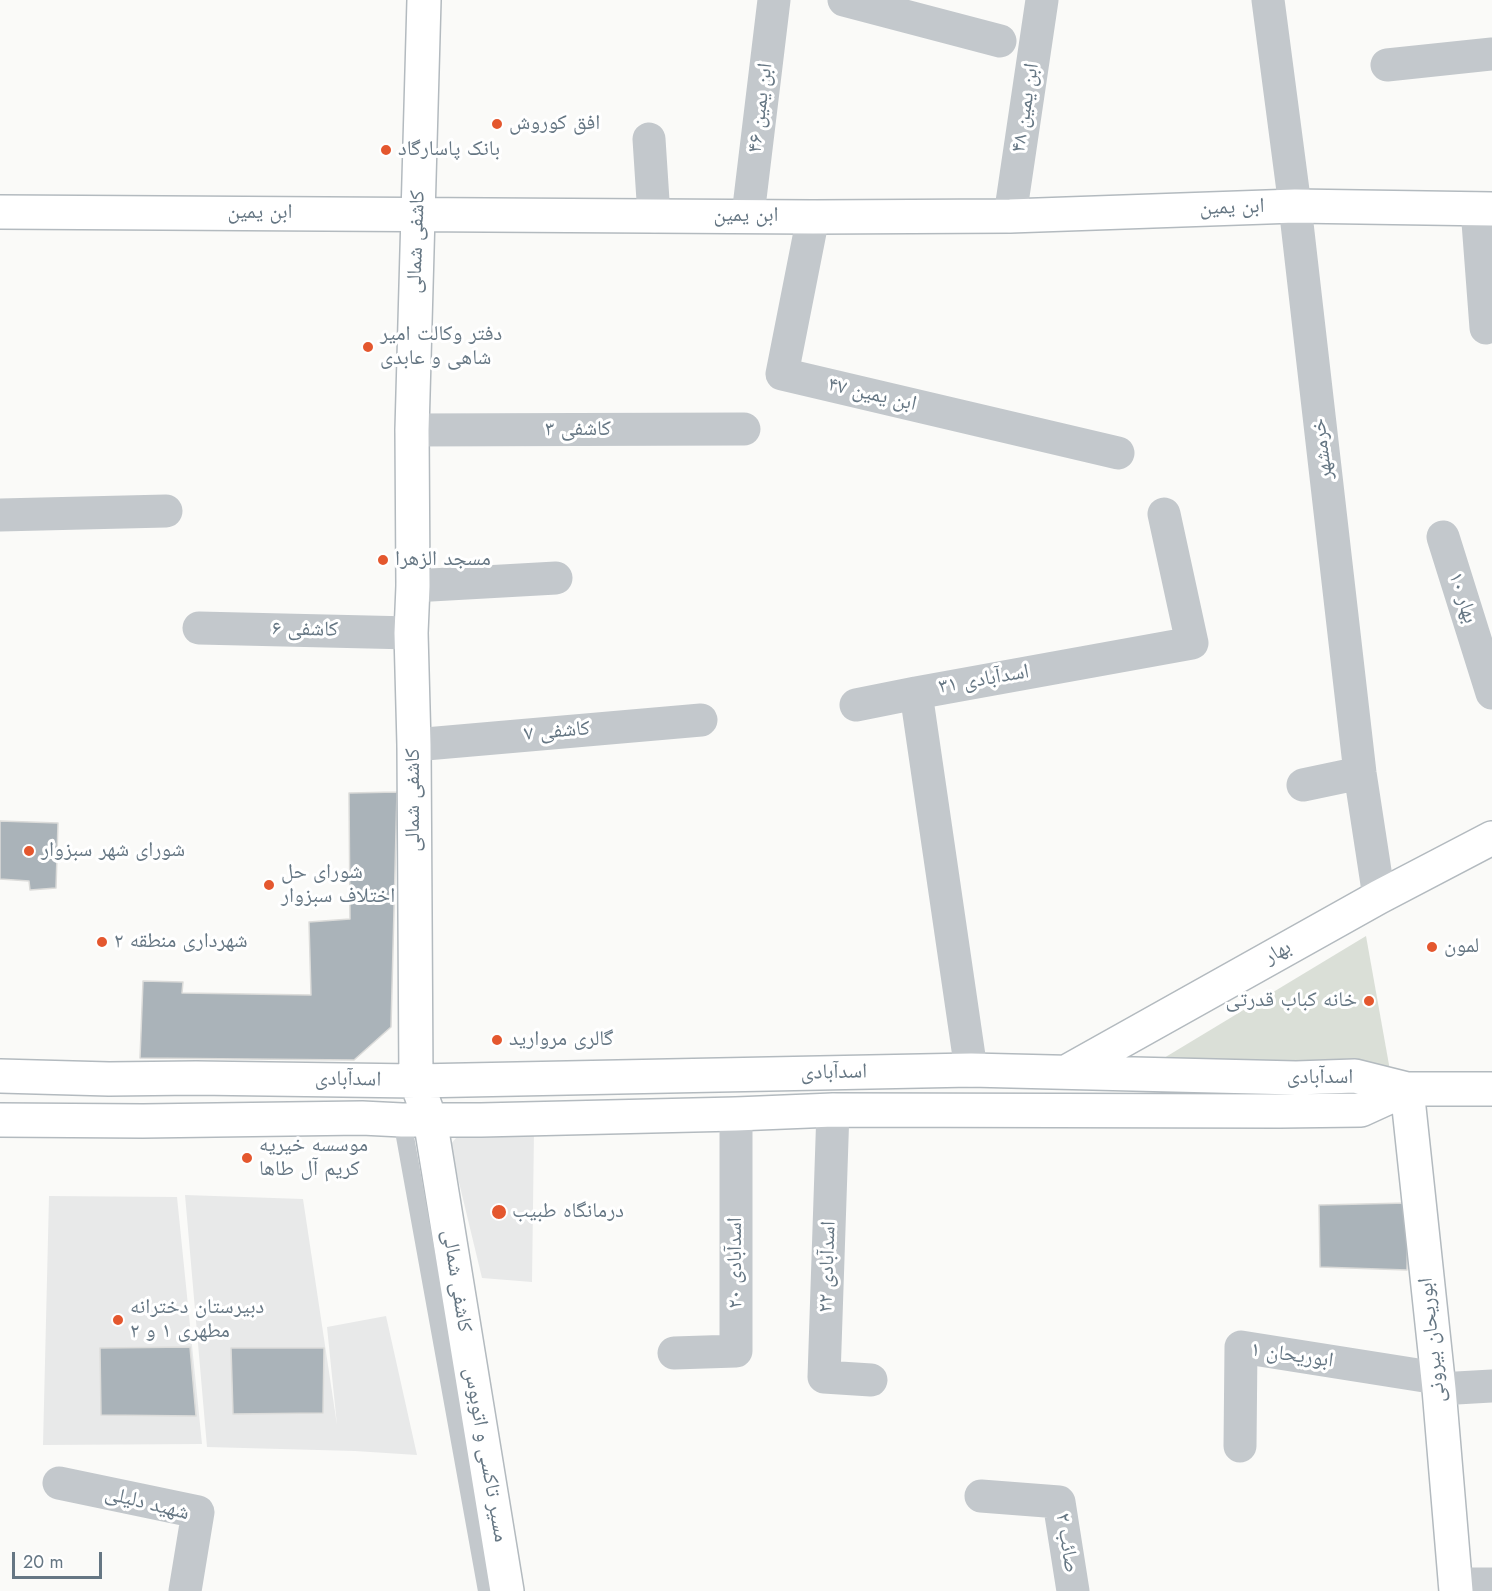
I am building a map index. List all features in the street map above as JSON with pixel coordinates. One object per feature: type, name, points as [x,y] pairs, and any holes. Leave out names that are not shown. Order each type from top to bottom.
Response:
[{"type":"main road","name":"کاشفی شمالی","points":[[424,0],[412,430],[411,633],[414,745],[416,1119],[507,1591]]},
{"type":"main road","name":"ابن یمین","points":[[0,212],[813,217],[1010,216],[1295,206],[1485,209]]},
{"type":"main road","name":"بهار","points":[[1066,1072],[1379,897],[1492,838]]},
{"type":"main road","name":"اسدآبادی","points":[[0,1076],[416,1081],[971,1070],[1296,1078],[1355,1076],[1407,1089]]},
{"type":"main road","name":"اسدآبادی","points":[[0,1120],[154,1121],[362,1118],[481,1120],[833,1110],[1361,1110],[1407,1089]]},
{"type":"main road","points":[[1407,1089],[1492,1089]]},
{"type":"main road","name":"ابوریحان بیرونی","points":[[1407,1089],[1438,1383],[1456,1587]]},
{"type":"street","name":"ابن یمین ۴۶","points":[[748,215],[774,0]]},
{"type":"street","points":[[844,0],[1000,41]]},
{"type":"street","name":"ابن یمین ۴۸","points":[[1010,216],[1042,0]]},
{"type":"street","name":"خرمشهر","points":[[1268,0],[1295,206],[1360,773],[1379,897]]},
{"type":"street","points":[[1387,65],[1492,54]]},
{"type":"street","points":[[649,139],[654,216]]},
{"type":"street","points":[[1485,209],[1486,328]]},
{"type":"street","name":"ابن یمین ۴۷","points":[[813,217],[782,374],[1118,453]]},
{"type":"street","name":"کاشفی ۳","points":[[412,430],[744,429]]},
{"type":"street","points":[[0,515],[166,511]]},
{"type":"street","name":"اسدآبادی ۳۱","points":[[971,1070],[916,693],[1192,643],[1164,514]]},
{"type":"street","name":"بهار ۱۰","points":[[1443,537],[1492,693]]},
{"type":"street","points":[[413,586],[556,578]]},
{"type":"street","name":"کاشفی ۶","points":[[199,628],[411,633]]},
{"type":"street","points":[[856,705],[916,693]]},
{"type":"street","name":"کاشفی ۷","points":[[414,745],[701,720]]},
{"type":"street","points":[[1303,785],[1360,773]]},
{"type":"street","name":"اسدآبادی ۲۲","points":[[833,1110],[824,1377],[871,1380]]},
{"type":"street","name":"اسدآبادی ۲۰","points":[[674,1353],[736,1351],[736,1114]]},
{"type":"street","name":"ابوریحان ۱","points":[[1240,1446],[1241,1347],[1438,1383]]},
{"type":"street","points":[[1438,1383],[1492,1386]]},
{"type":"street","name":"شهید دلیلی","points":[[59,1483],[198,1512],[185,1591]]},
{"type":"street","name":"صائب ۲","points":[[981,1496],[1059,1502],[1073,1591]]},
{"type":"street","points":[[1456,1587],[1492,1584]]},
{"type":"lane","name":"مسیر تاکسی و اتوبوس","points":[[416,1119],[487,1591]]},
{"type":"shaded area","points":[[1366,936],[1391,1076],[1159,1061]]},
{"type":"shaded area","name":"درمانگاه طبیب","points":[[462,1131],[534,1131],[532,1282],[482,1278],[450,1145]]},
{"type":"shaded area","points":[[185,1195],[303,1199],[337,1425],[327,1327],[386,1316],[417,1455],[207,1447]]},
{"type":"shaded area","name":"دبیرستان دخترانه مطهری ۱ و ۲","points":[[49,1196],[177,1197],[202,1444],[43,1445]]},
{"type":"building","points":[[397,792],[391,1027],[354,1060],[140,1058],[143,981],[183,982],[182,993],[311,995],[309,922],[350,919],[349,793]]},
{"type":"building","name":"شورای شهر سبزوار","points":[[0,821],[58,823],[56,888],[30,890],[29,881],[0,879]]},
{"type":"building","points":[[1408,1203],[1407,1270],[1320,1267],[1319,1205]]},
{"type":"building","points":[[190,1347],[196,1416],[101,1415],[100,1348]]},
{"type":"building","points":[[231,1348],[324,1348],[323,1413],[233,1414]]},
{"type":"place","name":"افق کوروش","points":[[497,124]]},
{"type":"place","name":"بانک پاسارگاد","points":[[386,150]]},
{"type":"place","name":"دفتر وکالت امیر شاهی و عابدی","points":[[368,347]]},
{"type":"place","name":"مسجد الزهرا","points":[[383,560]]},
{"type":"place","name":"شورای شهر سبزوار","points":[[29,851]]},
{"type":"place","name":"شورای حل اختلاف سبزوار","points":[[269,885]]},
{"type":"place","name":"شهرداری منطقه ۲","points":[[102,942]]},
{"type":"place","name":"لمون","points":[[1432,947]]},
{"type":"place","name":"خانه کباب قدرتی","points":[[1369,1001]]},
{"type":"place","name":"گالری مروارید","points":[[497,1040]]},
{"type":"place","name":"موسسه خیریه کریم آل طاها","points":[[247,1158]]},
{"type":"place","name":"درمانگاه طبیب","points":[[499,1212]]},
{"type":"place","name":"دبیرستان دخترانه مطهری ۱ و ۲","points":[[118,1320]]}]
